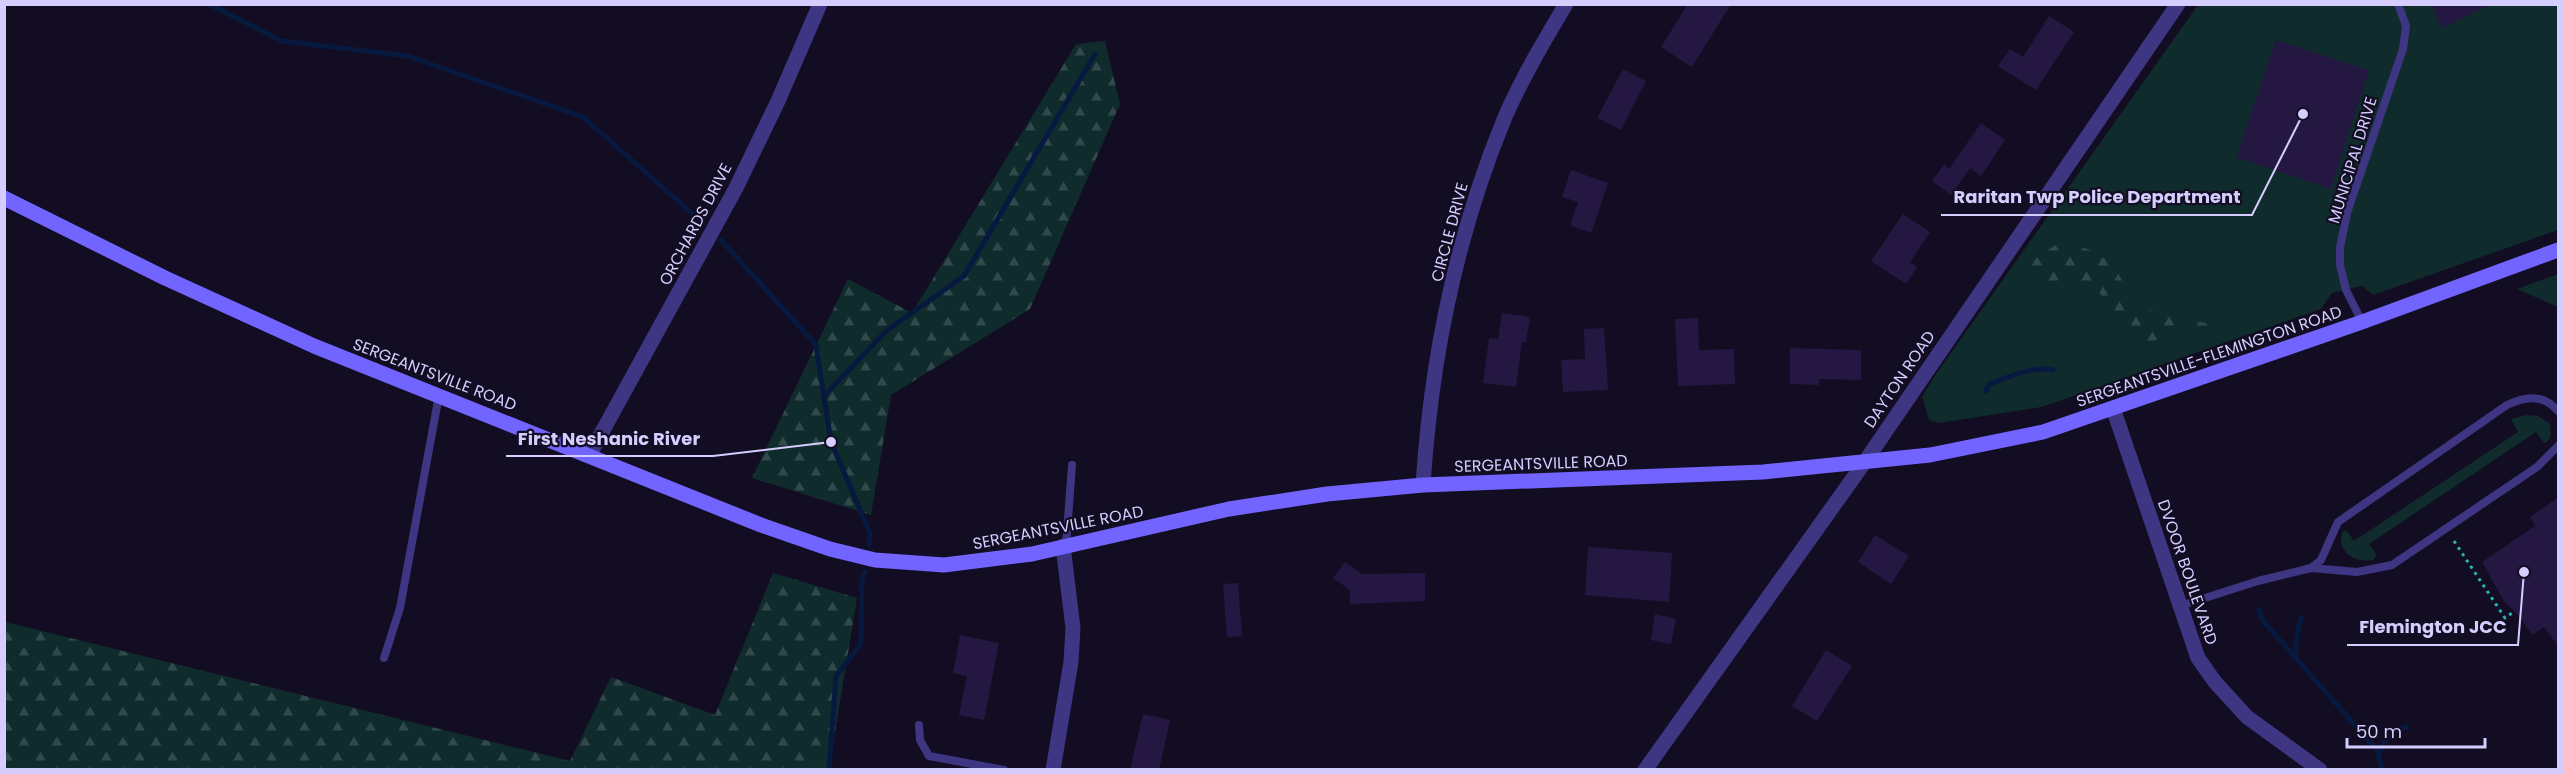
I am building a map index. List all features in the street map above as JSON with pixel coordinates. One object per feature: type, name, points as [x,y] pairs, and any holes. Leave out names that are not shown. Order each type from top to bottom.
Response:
[{"type":"main road","name":"SERGEANTSVILLE ROAD","points":[[4,198],[165,278],[314,346],[590,454],[796,538],[875,560],[944,565],[997,559],[1229,509],[1327,494],[1423,485],[1763,472],[1864,463]]},
{"type":"main road","name":"SERGEANTSVILLE-FLEMINGTON ROAD","points":[[1864,463],[1930,455],[2043,432],[2362,322],[2559,250]]},
{"type":"street","name":"ORCHARDS DRIVE","points":[[590,454],[736,188],[778,101],[820,4]]},
{"type":"street","name":"CIRCLE DRIVE","points":[[1423,485],[1430,398],[1463,243],[1481,180],[1505,118],[1566,4]]},
{"type":"street","name":"DAYTON ROAD","points":[[1645,770],[1864,463],[2178,4]]},
{"type":"street","name":"DVOOR BOULEVARD","points":[[2113,408],[2198,658],[2215,682],[2247,717],[2320,770]]},
{"type":"street","points":[[1053,770],[1071,662],[1073,628],[1065,546]]},
{"type":"lane","name":"MUNICIPAL DRIVE","points":[[2362,322],[2346,290],[2340,265],[2340,248],[2347,213],[2403,49],[2406,26],[2398,4]]},
{"type":"lane","points":[[384,658],[400,608],[439,395]]},
{"type":"lane","points":[[2312,568],[2321,560],[2338,522],[2507,405],[2521,398],[2534,397],[2552,403],[2559,411]]},
{"type":"lane","points":[[2180,606],[2258,581],[2312,568],[2357,572],[2392,565],[2537,467],[2559,446]]},
{"type":"lane","points":[[1065,546],[1072,465]]},
{"type":"lane","points":[[920,725],[920,740],[929,756],[1004,770]]},
{"type":"path","points":[[2454,541],[2505,618],[2512,613]]},
{"type":"green space","points":[[2198,5],[2558,5],[2558,230],[2373,295],[2362,286],[2332,293],[2321,309],[2042,407],[1939,423],[1929,420],[1922,397],[1936,374]]},
{"type":"green space","points":[[1105,41],[1120,104],[1030,309],[891,395],[871,515],[752,478],[848,279],[912,313],[1076,44]]},
{"type":"green space","points":[[2060,242],[2091,250],[2109,262],[2116,270],[2136,308],[2212,325],[2127,348],[2124,334],[2100,293],[2066,279],[2030,286],[2025,271],[2036,258]]},
{"type":"green space","points":[[2558,274],[2558,307],[2517,289]]},
{"type":"green space","points":[[2527,415],[2538,416],[2550,424],[2551,435],[2547,442],[2544,443],[2536,432],[2369,544],[2377,555],[2373,560],[2354,558],[2344,550],[2341,538],[2343,531],[2347,531],[2354,541],[2518,432],[2511,419]]},
{"type":"green space","points":[[773,573],[857,598],[829,769],[5,769],[5,622],[570,761],[611,677],[715,715]]},
{"type":"building","points":[[1688,4],[1731,4],[1692,67],[1661,47]]},
{"type":"building","points":[[2431,4],[2492,4],[2442,28]]},
{"type":"building","points":[[2049,16],[2074,32],[2036,90],[1998,66],[2010,49],[2023,57]]},
{"type":"building","points":[[2276,40],[2369,70],[2331,189],[2236,157]]},
{"type":"building","points":[[1623,69],[1646,81],[1621,130],[1597,118]]},
{"type":"building","points":[[1981,123],[2005,140],[1981,176],[1970,168],[1951,195],[1932,181],[1944,164],[1949,169]]},
{"type":"building","points":[[1571,170],[1608,183],[1591,233],[1570,225],[1578,202],[1562,197]]},
{"type":"building","points":[[1903,214],[1930,232],[1910,262],[1917,267],[1906,284],[1871,261]]},
{"type":"building","points":[[1502,313],[1530,317],[1526,342],[1522,342],[1516,387],[1483,383],[1489,338],[1498,339]]},
{"type":"building","points":[[1698,318],[1699,350],[1734,349],[1735,384],[1678,386],[1675,319]]},
{"type":"building","points":[[1604,328],[1608,390],[1563,392],[1561,360],[1585,359],[1584,329]]},
{"type":"building","points":[[1790,348],[1861,350],[1861,380],[1819,379],[1819,385],[1790,384]]},
{"type":"building","points":[[2559,497],[2559,647],[2544,627],[2532,635],[2518,615],[2504,601],[2482,562],[2535,526],[2530,517]]},
{"type":"building","points":[[1875,535],[1909,556],[1891,584],[1858,562]]},
{"type":"building","points":[[1588,547],[1672,553],[1669,602],[1585,595]]},
{"type":"building","points":[[1345,562],[1362,574],[1425,573],[1425,601],[1350,604],[1350,590],[1333,578]]},
{"type":"building","points":[[1238,583],[1242,636],[1227,637],[1223,584]]},
{"type":"building","points":[[1655,614],[1676,619],[1671,644],[1651,640]]},
{"type":"building","points":[[960,635],[999,643],[984,720],[959,715],[967,676],[953,673]]},
{"type":"building","points":[[1826,650],[1852,666],[1817,721],[1792,706]]},
{"type":"building","points":[[1143,714],[1170,720],[1159,770],[1130,770]]},
{"type":"waterway","points":[[208,4],[282,41],[408,56],[583,117],[703,223]]},
{"type":"waterway","points":[[824,396],[886,331],[964,276],[1095,54]]},
{"type":"waterway","points":[[721,240],[816,345],[831,442],[870,533],[869,545]]},
{"type":"waterway","points":[[1986,391],[1989,384],[2021,373],[2037,369],[2053,370]]},
{"type":"waterway","points":[[829,770],[836,676],[861,644],[862,579],[865,572]]},
{"type":"waterway","points":[[2259,610],[2263,621],[2377,750],[2382,770]]},
{"type":"waterway","points":[[2296,657],[2295,646],[2301,617]]},
{"type":"waterway","points":[[2379,756],[2388,737],[2407,727]]},
{"type":"place","name":"Raritan Twp Police Department","points":[[2303,114]]},
{"type":"place","name":"First Neshanic River","points":[[831,442]]},
{"type":"place","name":"Flemington JCC","points":[[2524,572]]}]
